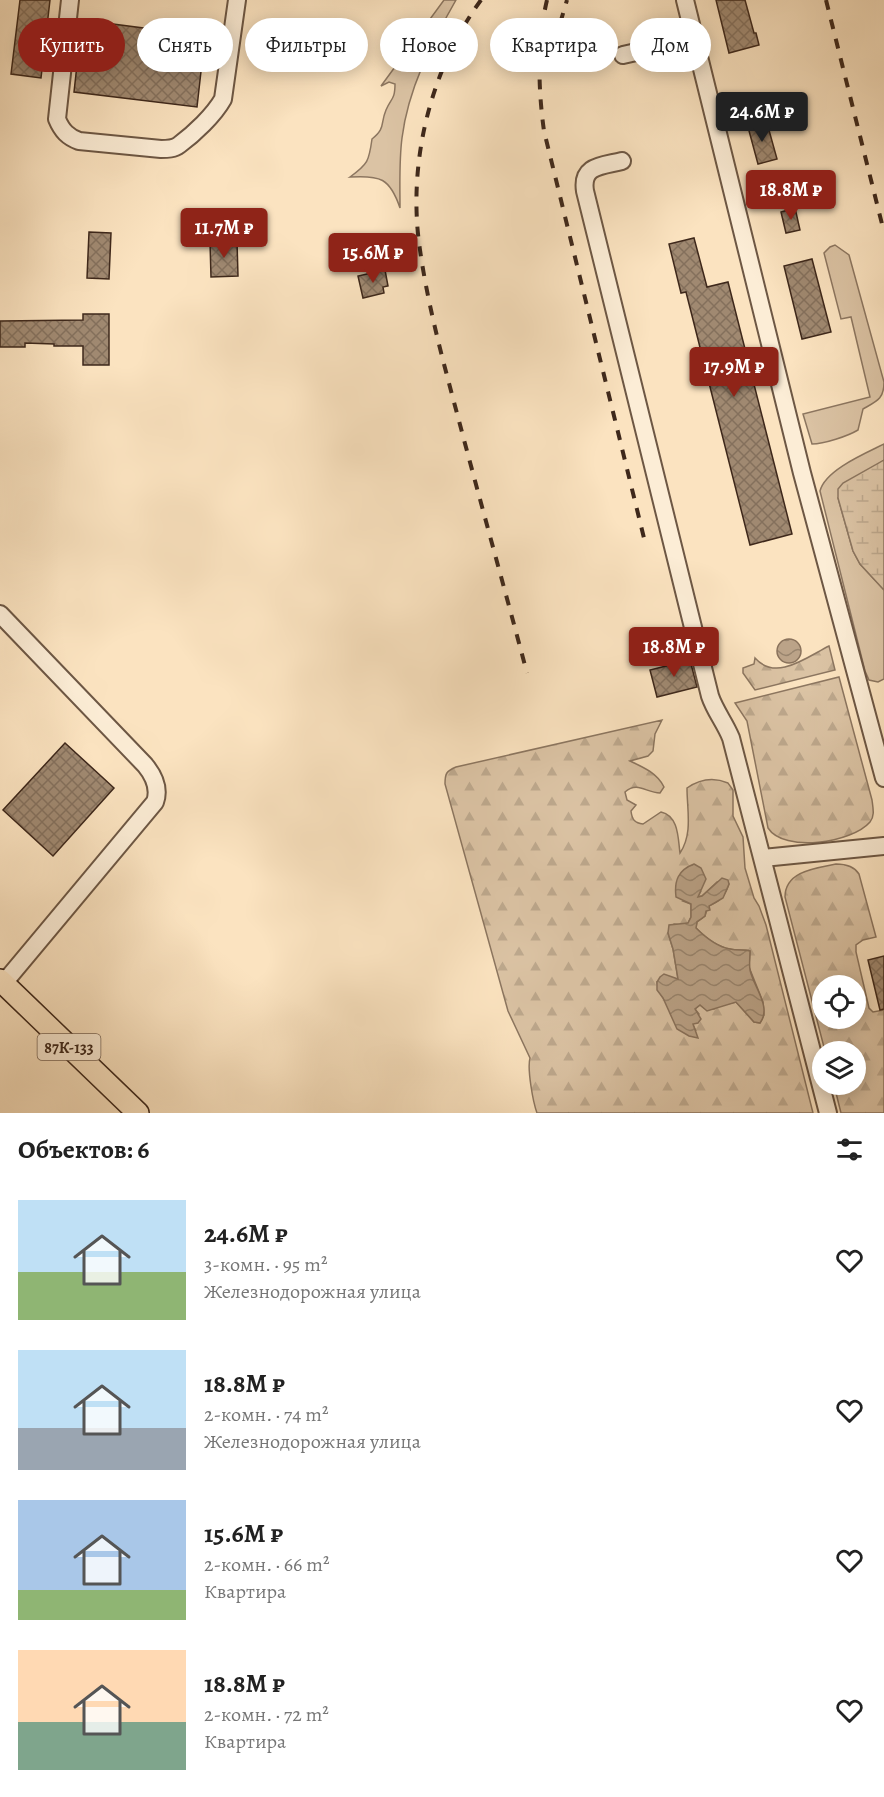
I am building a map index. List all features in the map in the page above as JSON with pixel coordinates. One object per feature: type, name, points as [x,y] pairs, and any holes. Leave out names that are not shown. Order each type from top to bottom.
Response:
[{"type":"main road","name":"87К-133","points":[[2,982],[138,1113]]},
{"type":"street","points":[[70,0],[57,119],[60,128],[72,139],[79,141],[160,149],[170,149],[178,145],[215,112],[223,99],[237,0]]},
{"type":"street","points":[[685,0],[689,18]]},
{"type":"street","points":[[622,55],[630,53]]},
{"type":"street","points":[[702,72],[802,473],[884,778]]},
{"type":"street","points":[[622,162],[595,167],[588,172],[584,183],[585,191],[710,696],[714,708],[726,725],[730,738],[828,1113]]},
{"type":"street","points":[[0,614],[145,765],[157,784],[155,802],[2,982]]},
{"type":"street","points":[[763,858],[884,846]]},
{"type":"green space","points":[[444,0],[456,0],[446,18],[431,18]]},
{"type":"green space","points":[[391,72],[420,72],[402,138],[400,208],[392,190],[382,180],[350,177],[367,161],[372,139],[381,129],[393,96],[395,84],[389,82],[381,86]]},
{"type":"green space","points":[[835,245],[849,255],[884,388],[879,399],[863,409],[858,430],[823,443],[812,444],[803,414],[870,397],[851,317],[841,319],[824,253]]},
{"type":"green space","points":[[884,444],[884,460],[838,498],[853,551],[860,564],[884,590],[884,679],[878,682],[869,680],[865,671],[820,491],[823,483],[838,469]]},
{"type":"green space","points":[[884,460],[884,590],[860,564],[853,551],[838,498],[838,489],[843,483]]},
{"type":"green space","points":[[829,646],[835,670],[755,690],[743,673],[743,668],[754,664],[755,658],[763,665],[782,668]]},
{"type":"green space","points":[[839,677],[872,800],[873,817],[861,829],[834,840],[803,843],[788,841],[776,836],[768,828],[747,721],[735,703]]},
{"type":"green space","points":[[662,720],[655,734],[653,751],[648,756],[630,761],[654,774],[664,787],[660,793],[638,787],[625,792],[627,800],[636,805],[631,811],[636,822],[643,824],[661,812],[671,818],[677,829],[680,853],[688,830],[687,788],[707,780],[728,783],[733,790],[733,816],[743,837],[745,868],[754,898],[766,925],[813,1113],[537,1113],[531,1086],[530,1058],[508,1011],[445,784],[447,773],[456,767]],"holes":[[[717,882],[729,884],[722,898],[708,906],[705,916],[697,922],[696,928],[721,946],[733,950],[750,951],[749,967],[763,1002],[764,1015],[760,1023],[754,1022],[736,1002],[714,1009],[700,1005],[695,1009],[699,1014],[692,1023],[696,1031],[666,1002],[658,989],[657,982],[678,979],[668,933],[674,924],[688,923],[691,917],[691,904],[683,901],[701,891],[697,897],[702,896]]]},
{"type":"green space","points":[[836,864],[855,869],[859,874],[876,937],[863,940],[856,945],[861,975],[812,975],[812,1001],[785,897],[790,881],[811,869]]},
{"type":"green space","points":[[866,995],[869,1008],[873,1012],[884,1010],[884,1113],[841,1113],[836,1095],[866,1095],[866,1041],[822,1041],[819,1029],[866,1029]]},
{"type":"water","points":[[789,639],[794,640],[800,646],[800,656],[794,662],[789,663],[784,662],[778,656],[777,651],[778,646],[784,640]]},
{"type":"water","points":[[694,864],[701,868],[706,879],[698,897],[722,878],[728,880],[729,884],[723,898],[709,906],[710,910],[706,911],[705,916],[697,922],[696,928],[721,946],[733,950],[750,951],[750,970],[764,1011],[760,1023],[754,1022],[736,1002],[707,1011],[700,1005],[695,1009],[701,1019],[698,1023],[693,1024],[698,1038],[677,1029],[657,990],[657,982],[664,974],[678,979],[668,933],[669,925],[688,923],[691,917],[691,904],[676,897],[676,886],[678,877],[684,869]]},
{"type":"building","points":[[20,0],[50,0],[48,18],[18,18],[18,72],[42,72],[41,78],[11,74]]},
{"type":"building","points":[[716,0],[745,0],[759,45],[729,53]]},
{"type":"building","points":[[125,26],[137,27],[137,72],[201,72],[197,107],[74,92],[76,72],[125,72]]},
{"type":"building","points":[[767,123],[777,159],[758,164],[748,127]]},
{"type":"building","points":[[795,208],[800,230],[786,233],[781,212]]},
{"type":"building","points":[[89,232],[111,233],[109,279],[87,278]]},
{"type":"building","points":[[694,238],[707,287],[728,282],[792,534],[750,545],[686,292],[681,293],[669,244]]},
{"type":"building","points":[[237,241],[238,276],[211,277],[210,242]]},
{"type":"building","points":[[812,259],[831,332],[802,339],[784,266]]},
{"type":"building","points":[[385,270],[388,286],[383,287],[384,293],[363,298],[358,276]]},
{"type":"building","points":[[83,314],[109,314],[109,365],[83,365],[83,346],[25,343],[25,347],[0,347],[0,321],[83,320]]},
{"type":"building","points":[[690,660],[697,687],[657,697],[650,670]]},
{"type":"building","points":[[65,743],[114,788],[53,856],[3,810]]},
{"type":"building","points":[[884,956],[884,1009],[880,1010],[868,960]]},
{"type":"railway","points":[[481,0],[463,27],[436,87],[420,152],[417,217],[424,274],[439,344],[527,673]]},
{"type":"railway","points":[[547,0],[541,32],[540,65],[544,131],[644,538]]},
{"type":"railway","points":[[562,18],[567,0]]},
{"type":"railway","points":[[826,0],[884,232]]}]
